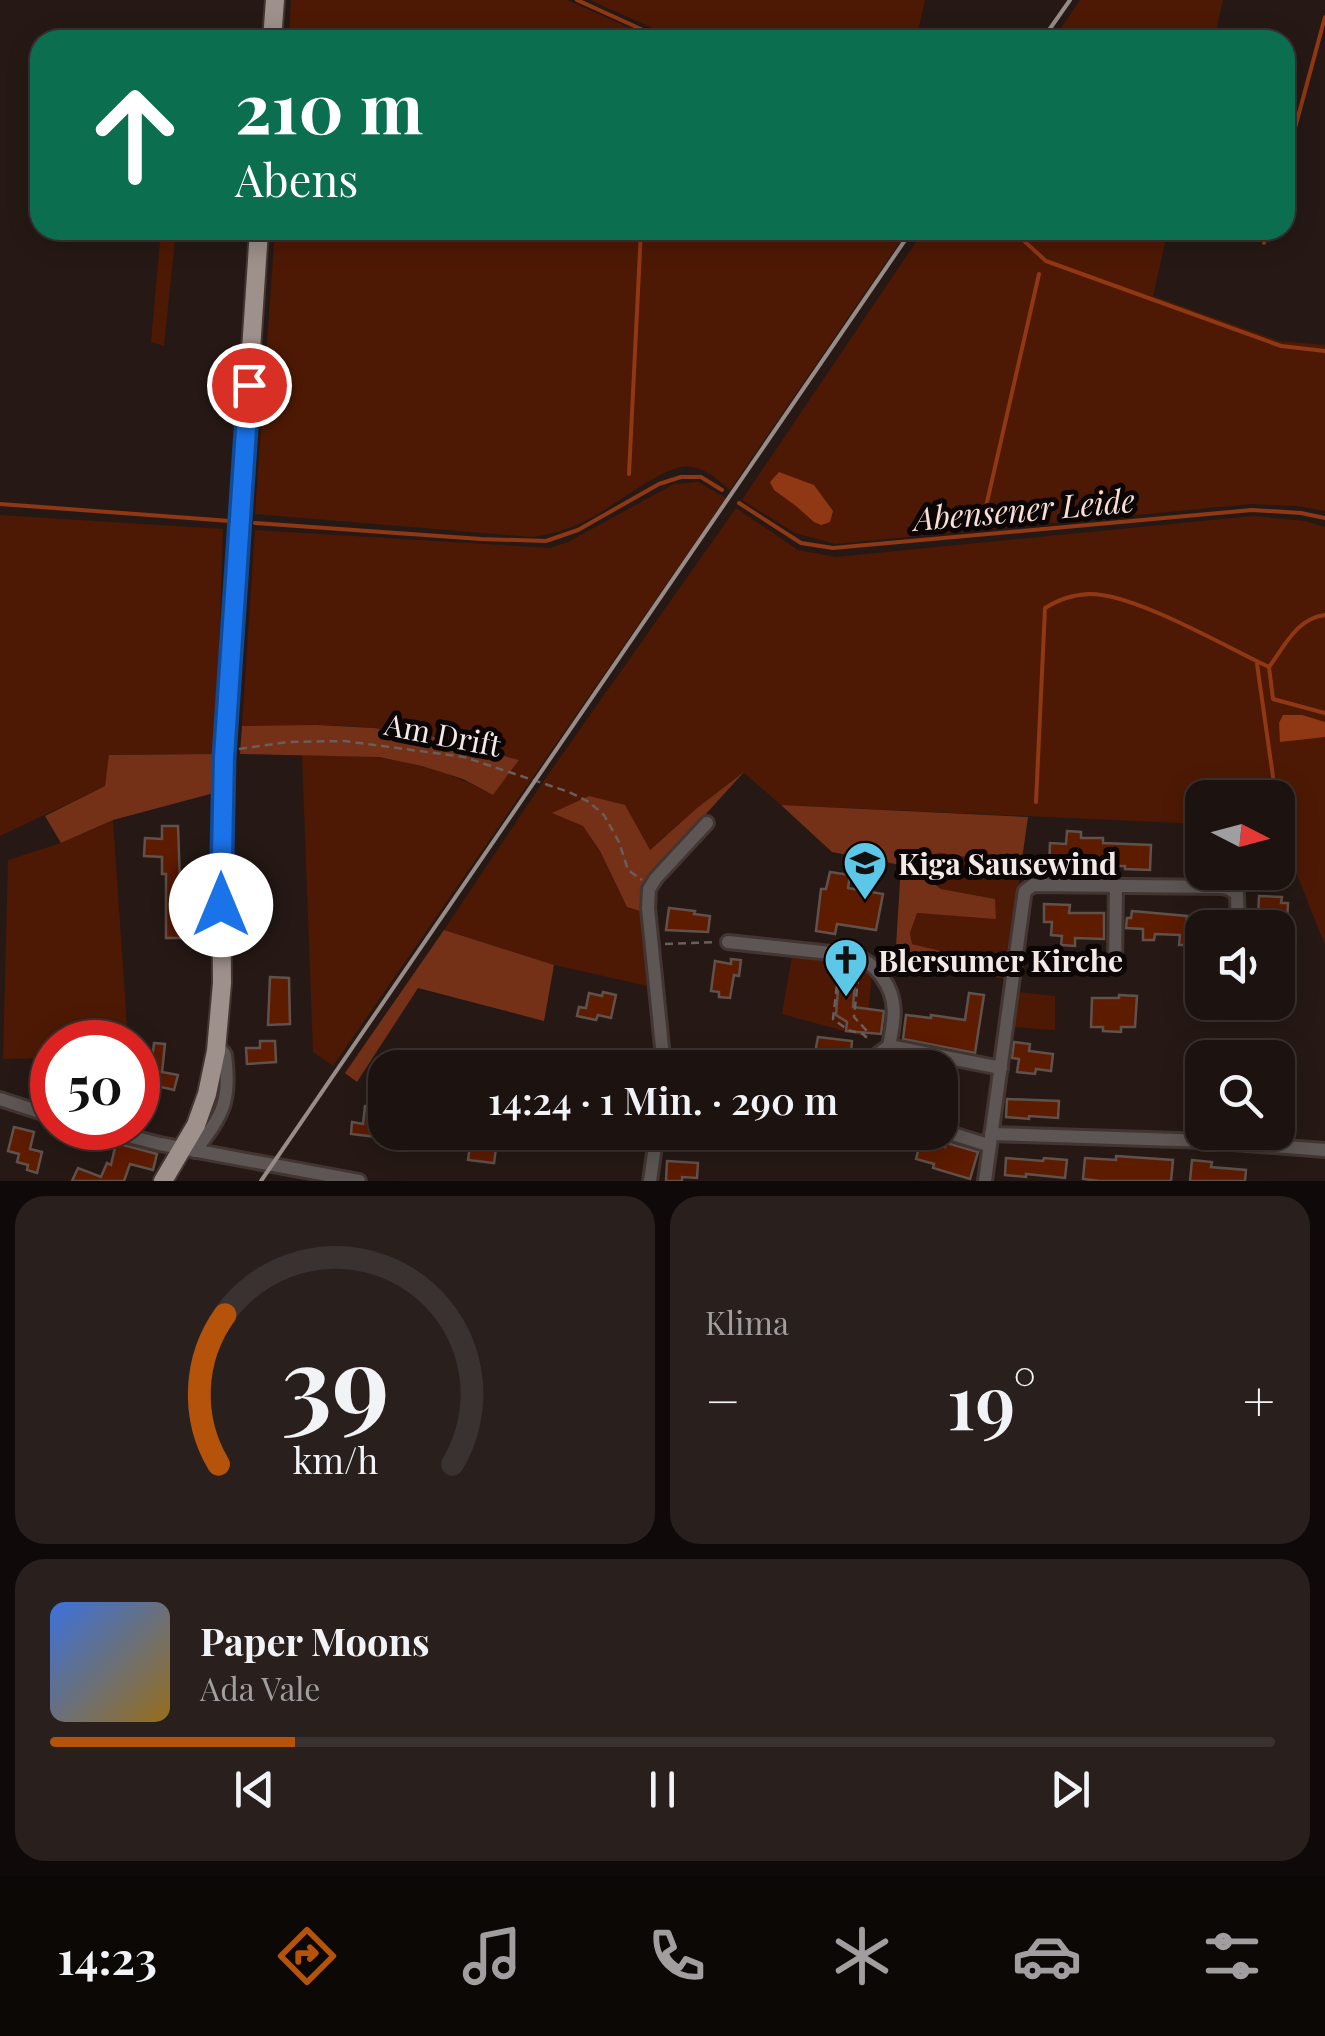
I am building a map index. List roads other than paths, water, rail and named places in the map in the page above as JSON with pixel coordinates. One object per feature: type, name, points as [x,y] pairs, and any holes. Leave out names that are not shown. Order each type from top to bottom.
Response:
[{"type":"main road","points":[[273,30],[275,0]]},
{"type":"main road","points":[[163,1181],[189,1150],[208,1094],[216,1051],[222,982],[224,757],[259,240]]},
{"type":"street","points":[[662,1050],[649,889],[707,823]]},
{"type":"street","points":[[985,1181],[1025,891],[1034,885],[1228,888],[1237,894],[1237,910]]},
{"type":"street","points":[[1115,964],[1116,886]]},
{"type":"street","points":[[728,942],[867,960],[887,984],[894,1002],[889,1046]]},
{"type":"street","points":[[883,1050],[889,1046],[1001,1068]]},
{"type":"street","points":[[0,1100],[30,1109]]},
{"type":"street","points":[[958,1133],[990,1139],[1208,1141],[1325,1150]]},
{"type":"street","points":[[160,1143],[358,1181]]},
{"type":"street","points":[[650,1181],[654,1150]]},
{"type":"waterway","points":[[577,0],[643,30]]},
{"type":"waterway","points":[[1295,128],[1325,17]]},
{"type":"waterway","points":[[629,474],[641,240]]},
{"type":"waterway","points":[[1023,240],[1046,261],[1281,346],[1325,351]]},
{"type":"waterway","points":[[985,511],[1039,274]]},
{"type":"waterway","name":"Abensener Leide","points":[[255,523],[546,541],[578,530],[659,484],[681,477],[701,477],[722,490]]},
{"type":"waterway","name":"Abensener Leide","points":[[739,503],[801,543],[833,548],[1252,510],[1325,518]]},
{"type":"waterway","name":"Abensener Leide","points":[[0,504],[230,521]]},
{"type":"waterway","points":[[1036,802],[1045,608],[1077,595],[1108,596],[1154,611],[1269,667]]},
{"type":"waterway","points":[[1325,615],[1299,627],[1269,667],[1273,699],[1325,713]]},
{"type":"waterway","points":[[1257,664],[1273,780]]},
{"type":"railway","points":[[1049,30],[1070,0]]},
{"type":"railway","points":[[261,1181],[905,240]]},
{"type":"place","name":"Kiga Sausewind","points":[[865,901]]},
{"type":"place","name":"Blersumer Kirche","points":[[846,998]]}]
